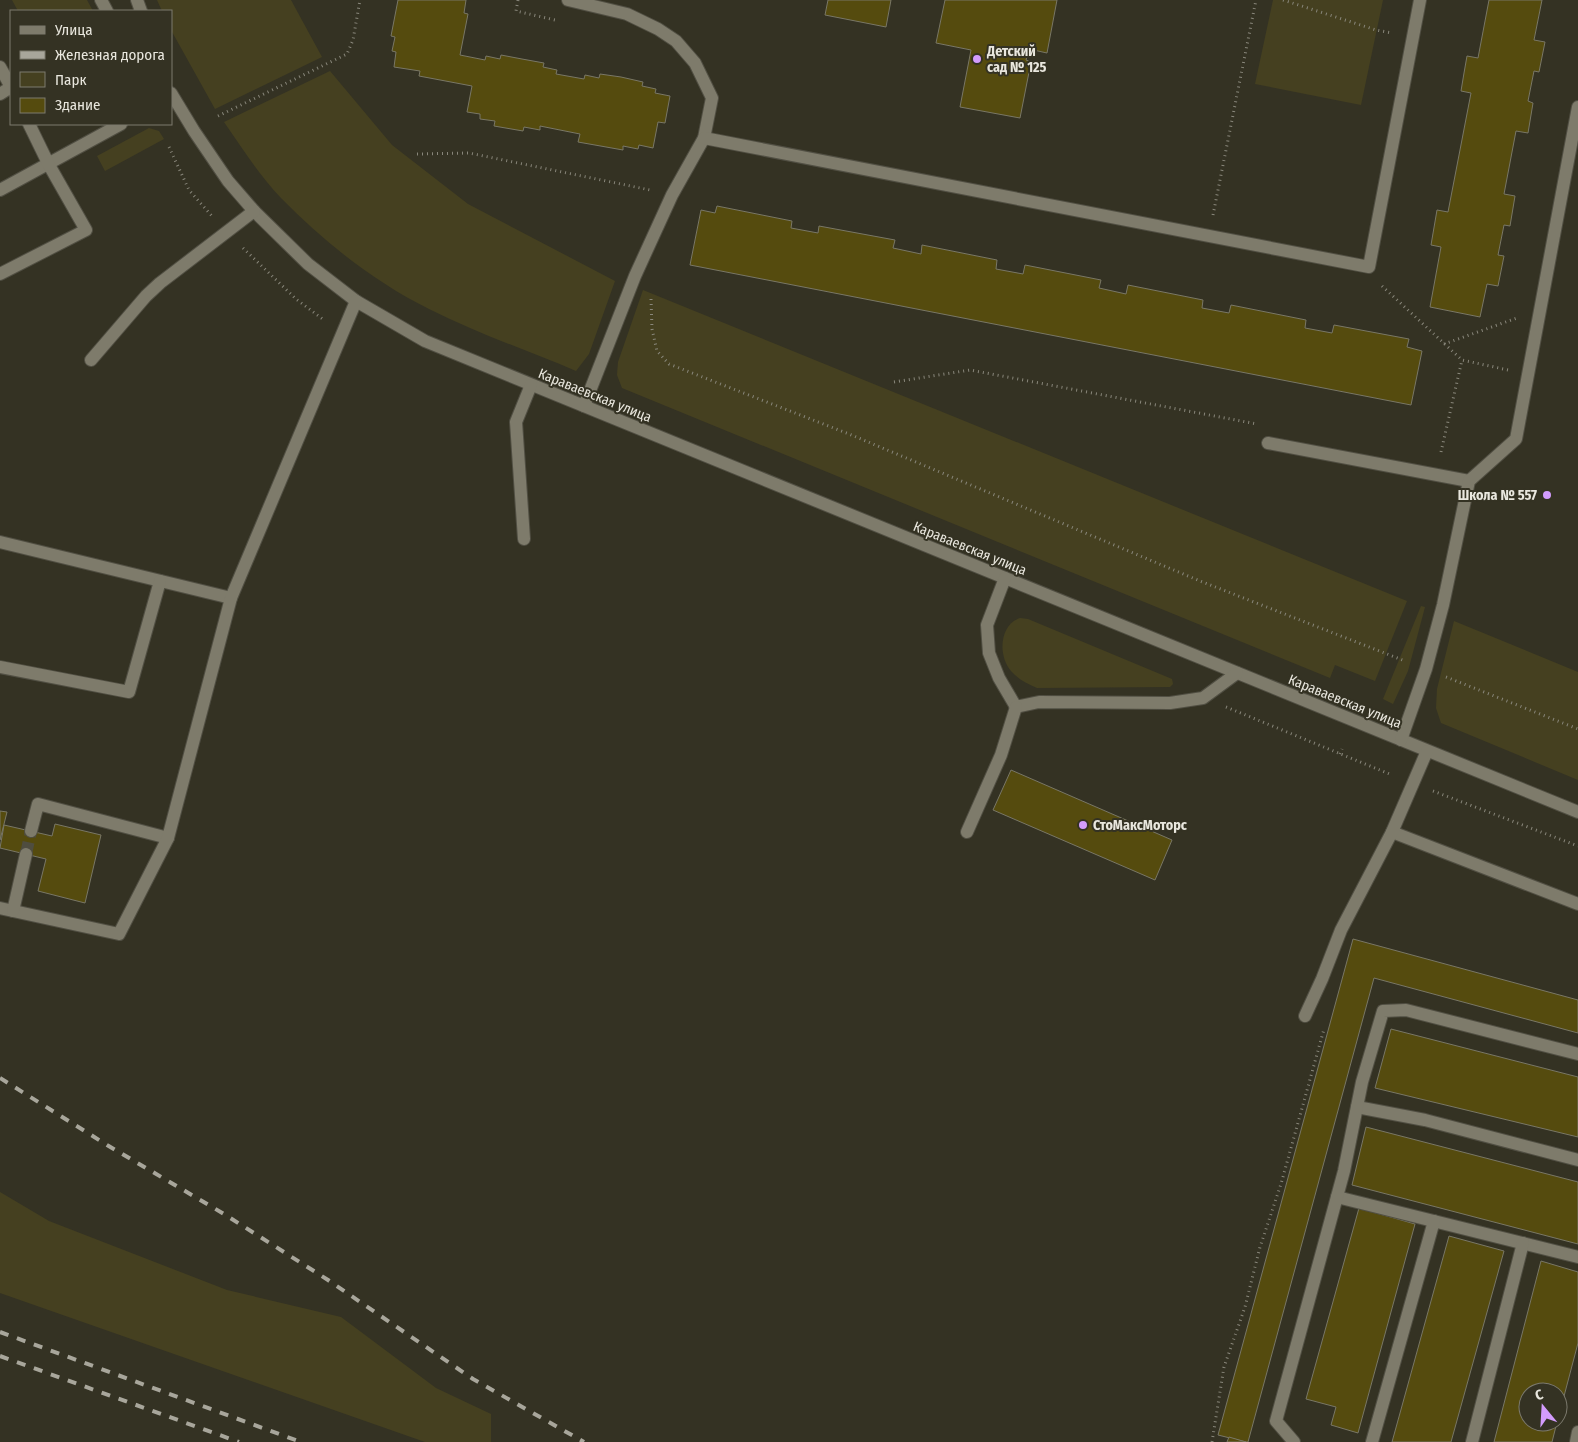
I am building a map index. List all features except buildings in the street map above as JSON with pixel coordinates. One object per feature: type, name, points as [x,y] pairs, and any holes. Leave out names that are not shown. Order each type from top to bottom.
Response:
[{"type":"street","points":[[568,0],[627,14],[658,29],[676,41],[695,63],[712,98],[704,138],[672,195],[635,276],[584,406]]},
{"type":"street","points":[[704,138],[1369,267],[1420,0]]},
{"type":"street","points":[[0,67],[10,85]]},
{"type":"street","name":"Караваевская улица","points":[[172,95],[222,172],[254,212],[308,264],[356,301],[426,340],[531,385],[1578,812]]},
{"type":"street","points":[[1401,740],[1426,669],[1443,605],[1469,481],[1516,439],[1578,108]]},
{"type":"street","points":[[0,274],[86,230],[49,165],[29,125]]},
{"type":"street","points":[[0,190],[49,165],[119,125]]},
{"type":"street","points":[[91,360],[146,296],[160,283],[254,212]]},
{"type":"street","points":[[0,908],[119,934],[168,838],[231,598],[356,301]]},
{"type":"street","points":[[524,539],[516,422],[531,385]]},
{"type":"street","points":[[1268,443],[1469,481]]},
{"type":"street","points":[[0,542],[231,598]]},
{"type":"street","points":[[967,832],[1001,754],[1016,707],[989,653],[986,625],[1005,578]]},
{"type":"street","points":[[0,667],[129,692],[160,581]]},
{"type":"street","points":[[1016,707],[1039,702],[1170,703],[1203,698],[1237,673]]},
{"type":"street","points":[[1305,1016],[1341,930],[1392,832],[1427,751]]},
{"type":"street","points":[[31,831],[38,804],[168,838]]},
{"type":"street","points":[[1392,832],[1578,904]]},
{"type":"street","points":[[13,911],[26,854]]},
{"type":"street","points":[[1294,1442],[1276,1421],[1338,1197],[1362,1082],[1383,1011],[1406,1010],[1578,1054]]},
{"type":"street","points":[[1357,1107],[1426,1120],[1578,1160]]},
{"type":"street","points":[[1338,1197],[1578,1257]]},
{"type":"street","points":[[1372,1442],[1434,1221]]},
{"type":"street","points":[[1472,1442],[1523,1243]]},
{"type":"street","points":[[1576,1442],[1578,1432]]},
{"type":"path","points":[[218,116],[347,54],[354,40],[360,0]]},
{"type":"path","points":[[518,0],[516,11],[556,20]]},
{"type":"path","points":[[1209,236],[1256,0]]},
{"type":"path","points":[[1283,0],[1376,30],[1413,38]]},
{"type":"path","points":[[417,154],[469,153],[672,195]]},
{"type":"path","points":[[1369,267],[1383,287],[1462,360],[1528,374]]},
{"type":"path","points":[[651,292],[653,336],[657,351],[669,364],[850,434],[1200,581],[1578,729]]},
{"type":"path","points":[[1444,344],[1540,310]]},
{"type":"path","points":[[1435,475],[1462,360]]},
{"type":"path","points":[[894,382],[970,370],[1256,423],[1268,443]]},
{"type":"path","points":[[1203,698],[1414,784],[1578,846]]},
{"type":"path","points":[[1340,754],[1342,749]]},
{"type":"path","points":[[1212,1442],[1224,1367],[1281,1184],[1324,1028]]},
{"type":"green space","points":[[12,0],[87,0],[92,10],[17,10]]},
{"type":"green space","points":[[157,0],[291,0],[322,57],[215,109],[172,32],[172,10],[162,10]]},
{"type":"green space","points":[[1273,0],[1383,0],[1361,105],[1255,84]]},
{"type":"green space","points":[[330,71],[392,145],[468,204],[615,281],[589,354],[576,371],[447,318],[388,286],[350,260],[314,230],[265,180],[224,122]]},
{"type":"green space","points":[[149,128],[159,131],[164,139],[105,171],[97,156]]},
{"type":"green space","points":[[643,290],[1407,601],[1375,681],[1335,665],[1330,678],[622,388],[617,375],[618,362]]},
{"type":"green space","points":[[1421,606],[1425,607],[1408,671],[1393,704],[1383,699]]},
{"type":"green space","points":[[1020,618],[1028,619],[1172,679],[1173,684],[1170,687],[1037,688],[1022,681],[1014,674],[1004,657],[1004,634],[1013,622]]},
{"type":"green space","points":[[1454,621],[1578,672],[1578,780],[1441,723],[1436,708],[1437,689]]},
{"type":"green space","points":[[0,1192],[49,1221],[227,1290],[341,1317],[436,1388],[491,1414],[491,1442],[425,1442],[0,1293]]},
{"type":"tunnel","points":[[26,854],[31,831]]},
{"type":"railway","points":[[0,1078],[107,1145],[224,1214],[328,1280],[473,1379],[584,1442]]},
{"type":"railway","points":[[0,1332],[301,1442]]},
{"type":"railway","points":[[0,1356],[239,1442]]},
{"type":"place","name":"Детский сад № 125","points":[[977,59]]},
{"type":"place","name":"Школа № 557","points":[[1547,495]]},
{"type":"place","name":"СтоМаксМоторс","points":[[1083,825]]}]
